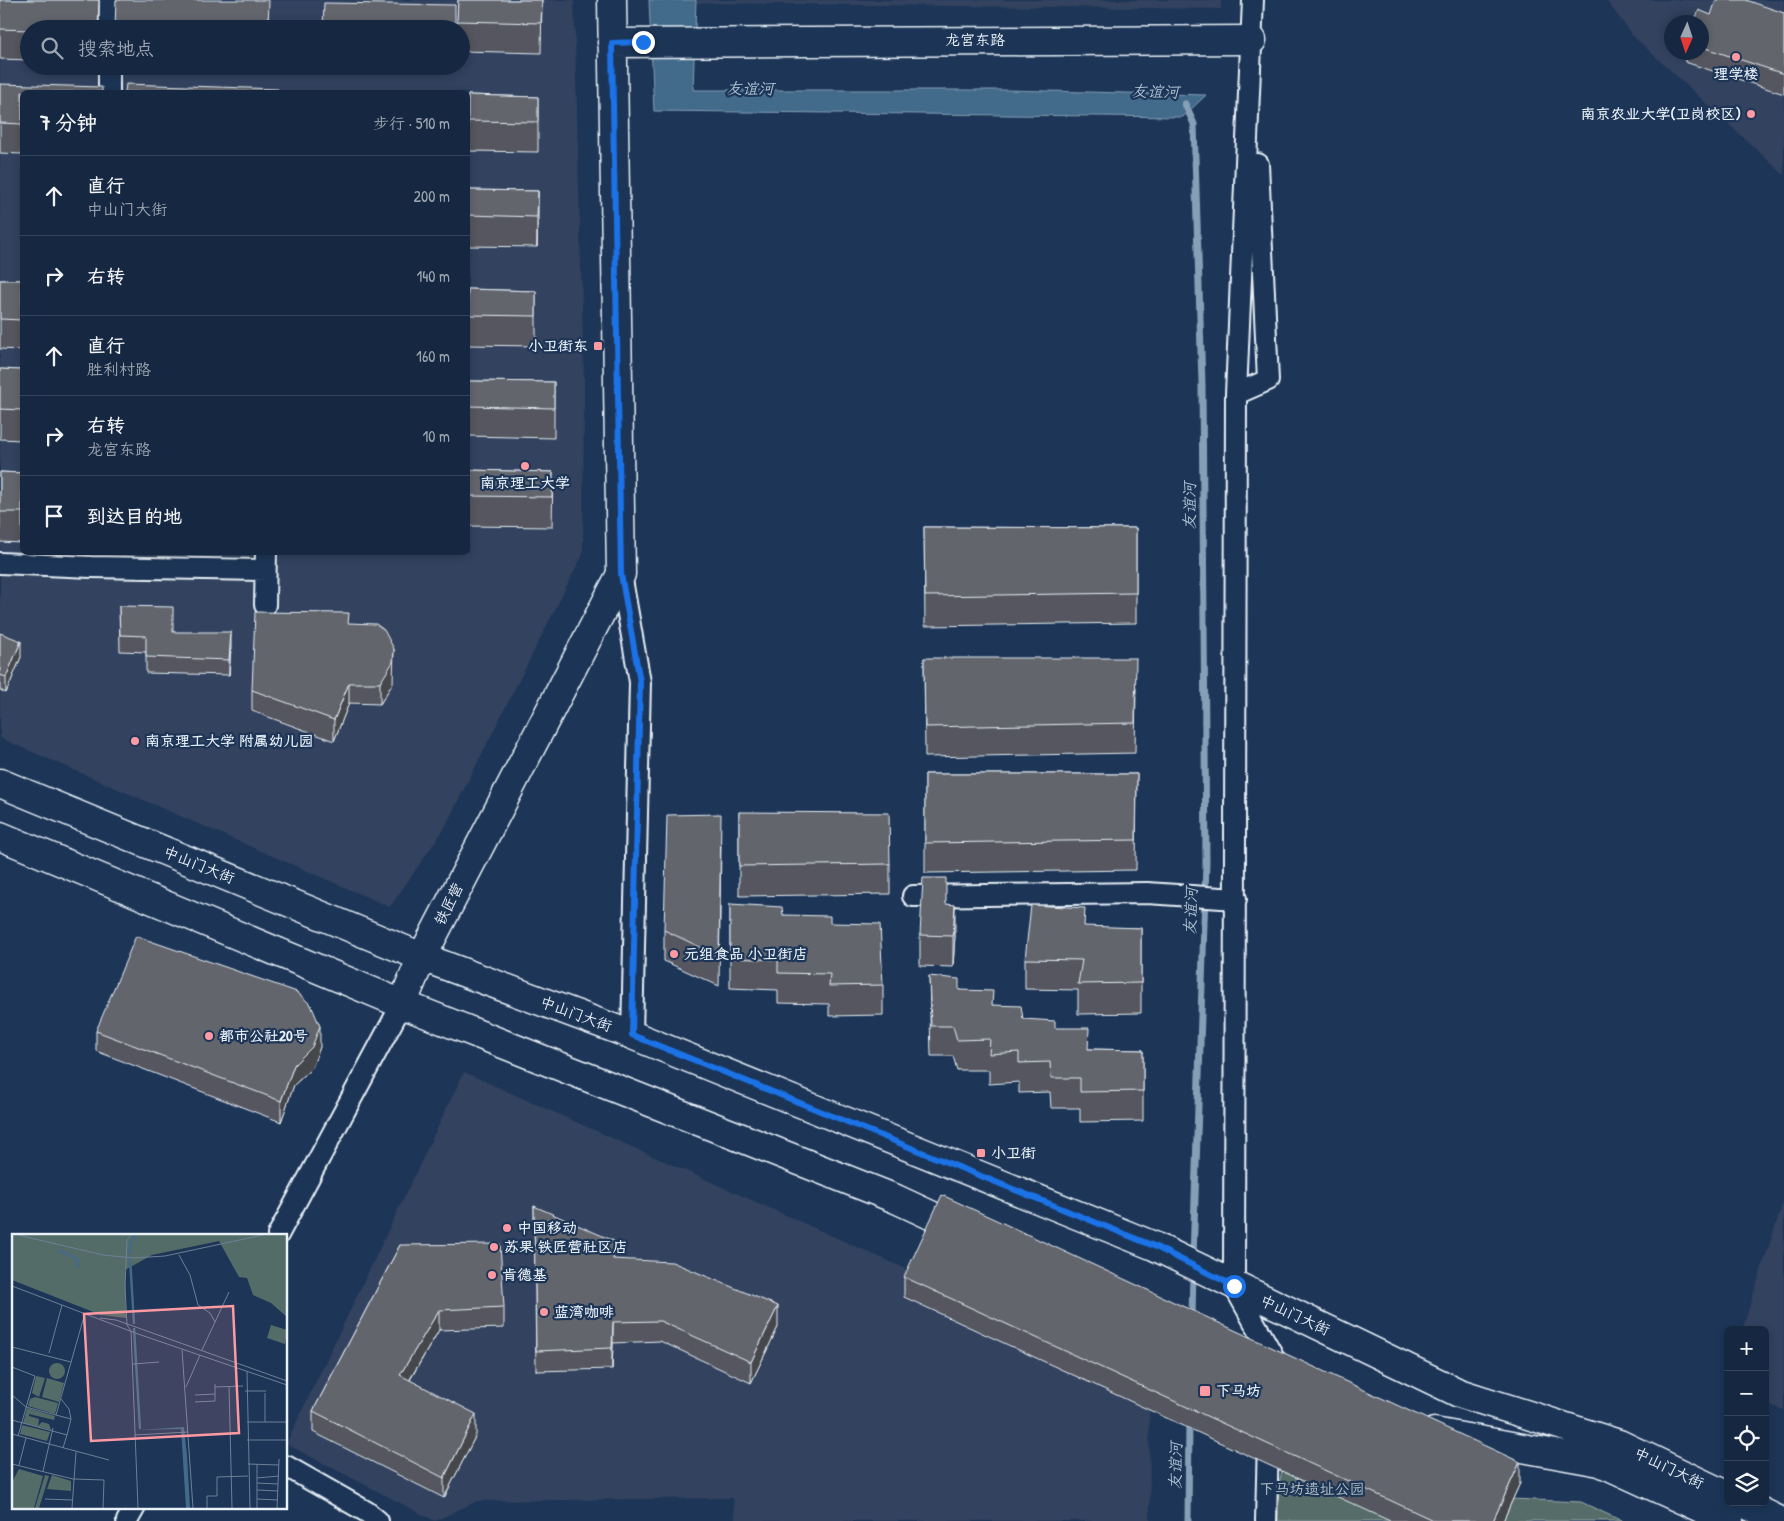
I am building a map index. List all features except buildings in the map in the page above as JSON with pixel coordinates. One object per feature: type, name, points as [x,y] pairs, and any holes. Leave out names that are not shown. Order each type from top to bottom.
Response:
[{"type":"main road","points":[[612,0],[621,574]]},
{"type":"main road","name":"龙宫东路","points":[[612,43],[699,41],[1252,40]]},
{"type":"main road","name":"铁匠营","points":[[402,1004],[422,957],[621,574]]},
{"type":"main road","name":"中山门大街","points":[[0,783],[422,957],[632,1035],[1154,1246],[1459,1393],[1619,1444],[1724,1494]]},
{"type":"main road","points":[[0,836],[402,1004],[896,1199],[986,1241]]},
{"type":"main road","points":[[1241,1356],[1277,1363],[1303,1376]]},
{"type":"main road","name":"中山门大街","points":[[1412,1428],[1600,1462],[1730,1521]]},
{"type":"main road","points":[[1749,1506],[1780,1521]]},
{"type":"street","points":[[109,0],[109,20]]},
{"type":"street","points":[[1253,0],[1236,394],[1228,899],[1234,1286],[1277,1363],[1273,1392]]},
{"type":"street","points":[[1236,394],[1268,380],[1252,40]]},
{"type":"street","points":[[108,75],[109,90]]},
{"type":"street","points":[[0,563],[91,560],[265,562],[265,605]]},
{"type":"street","points":[[621,574],[640,682],[632,1035]]},
{"type":"street","points":[[913,896],[1147,893],[1176,897],[1228,899]]},
{"type":"street","name":"铁匠营","points":[[279,1234],[402,1004]]},
{"type":"street","points":[[1266,1521],[1270,1420]]},
{"type":"street","points":[[288,1467],[367,1512],[378,1521]]},
{"type":"street","points":[[127,1521],[134,1508]]},
{"type":"shaded area","name":"南京理工大学","points":[[0,0],[574,0],[584,379],[583,554],[444,829],[390,907],[0,738]]},
{"type":"shaded area","points":[[649,0],[696,0],[693,90],[1007,90],[1206,95],[1183,117],[654,111]]},
{"type":"shaded area","points":[[696,0],[1221,0],[1221,9],[696,3]]},
{"type":"shaded area","name":"南京农业大学(卫岗校区)","points":[[1606,0],[1784,0],[1784,175],[1633,36]]},
{"type":"shaded area","points":[[464,1072],[1149,1377],[1150,1521],[735,1521],[733,1498],[477,1501],[435,1521],[288,1445],[288,1440]]},
{"type":"shaded area","points":[[1784,1199],[1784,1410],[1769,1404],[1769,1326],[1743,1326]]},
{"type":"green space","name":"下马坊遗址公园","points":[[1288,1444],[1418,1495],[1581,1502],[1622,1521],[1278,1521],[1278,1488]]},
{"type":"waterway","name":"友谊河","points":[[1185,104],[1194,124],[1202,384],[1206,863],[1193,1258]]},
{"type":"waterway","name":"友谊河","points":[[1192,1318],[1193,1271]]},
{"type":"waterway","name":"友谊河","points":[[1188,1521],[1189,1421]]},
{"type":"place","name":"理学楼","points":[[1736,57]]},
{"type":"place","name":"南京农业大学(卫岗校区)","points":[[1751,114]]},
{"type":"place","name":"小卫街东","points":[[598,346]]},
{"type":"place","name":"南京理工大学","points":[[525,466]]},
{"type":"place","name":"南京理工大学 附属幼儿园","points":[[135,741]]},
{"type":"place","name":"元组食品 小卫街店","points":[[674,954]]},
{"type":"place","name":"都市公社20号","points":[[209,1036]]},
{"type":"place","name":"小卫街","points":[[981,1153]]},
{"type":"place","name":"中国移动","points":[[507,1228]]},
{"type":"place","name":"苏果 铁匠营社区店","points":[[494,1247]]},
{"type":"place","name":"肯德基","points":[[492,1275]]},
{"type":"place","name":"蓝湾咖啡","points":[[544,1312]]},
{"type":"place","name":"下马坊","points":[[1205,1391]]},
{"type":"route","points":[[643,42],[612,43],[621,574],[640,682],[632,1035],[1154,1246],[1234,1286]]}]
